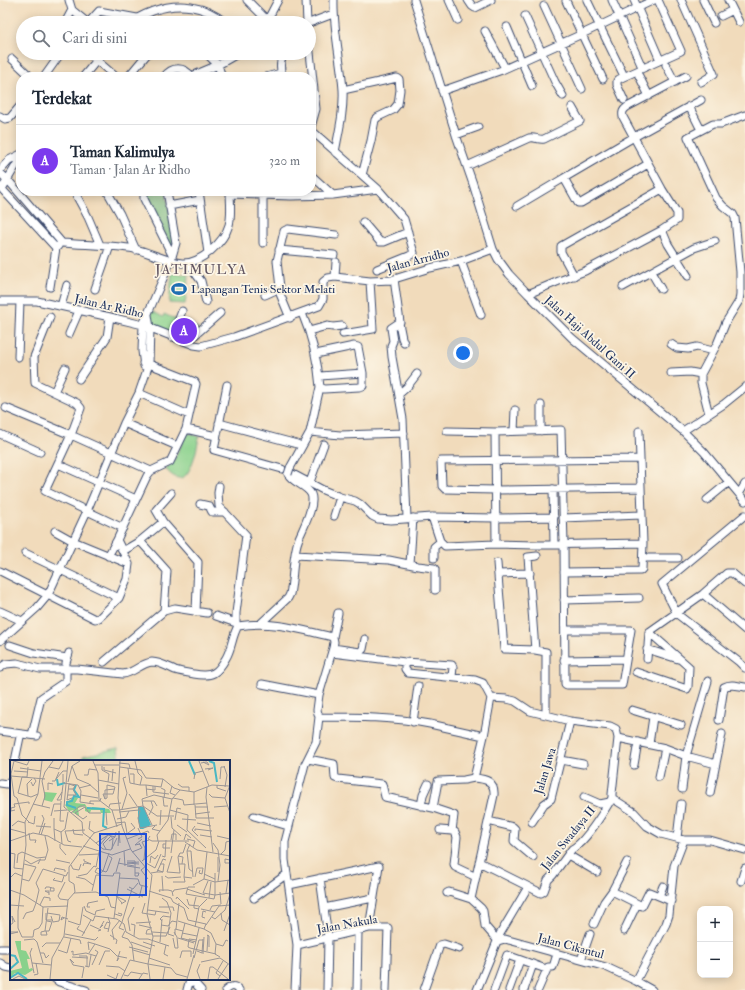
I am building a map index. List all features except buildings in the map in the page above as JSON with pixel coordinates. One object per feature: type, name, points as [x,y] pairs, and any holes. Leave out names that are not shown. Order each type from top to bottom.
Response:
[{"type":"street","points":[[69,0],[72,10],[79,16]]},
{"type":"street","points":[[247,0],[262,16]]},
{"type":"street","points":[[270,16],[278,0]]},
{"type":"street","points":[[306,0],[307,16]]},
{"type":"street","points":[[334,0],[334,14],[343,90],[342,112],[335,152]]},
{"type":"street","name":"Jalan Haji Abdul Gani II","points":[[414,0],[456,136],[493,249],[498,260],[509,274],[572,338],[683,431],[704,452],[745,501]]},
{"type":"street","points":[[449,0],[458,20]]},
{"type":"street","points":[[468,0],[475,8],[491,0]]},
{"type":"street","points":[[587,0],[624,76]]},
{"type":"street","points":[[612,0],[642,68]]},
{"type":"street","points":[[634,0],[660,60]]},
{"type":"street","points":[[442,91],[501,70],[542,53],[654,0]]},
{"type":"street","points":[[624,100],[616,83],[619,79],[681,51],[658,0]]},
{"type":"street","points":[[681,0],[714,74],[701,82]]},
{"type":"street","points":[[703,0],[714,23]]},
{"type":"street","points":[[728,0],[728,15],[739,22]]},
{"type":"street","points":[[566,1],[603,80]]},
{"type":"street","points":[[143,16],[165,6],[198,7],[215,16]]},
{"type":"street","points":[[544,6],[582,89]]},
{"type":"street","points":[[69,16],[72,10]]},
{"type":"street","points":[[94,16],[99,11],[118,16]]},
{"type":"street","points":[[316,20],[334,14]]},
{"type":"street","points":[[525,16],[555,82],[563,96]]},
{"type":"street","points":[[507,27],[532,86]]},
{"type":"street","points":[[485,32],[501,70]]},
{"type":"street","points":[[12,59],[26,72]]},
{"type":"street","points":[[48,72],[56,60]]},
{"type":"street","points":[[87,72],[96,60],[110,72]]},
{"type":"street","points":[[132,72],[142,60]]},
{"type":"street","points":[[213,60],[218,65],[220,72]]},
{"type":"street","points":[[201,72],[227,60]]},
{"type":"street","points":[[281,60],[282,72]]},
{"type":"street","points":[[311,60],[312,72]]},
{"type":"street","points":[[666,65],[675,82]]},
{"type":"street","points":[[168,72],[176,68],[183,69],[187,72]]},
{"type":"street","points":[[639,76],[649,96]]},
{"type":"street","points":[[528,294],[602,263],[662,230],[677,220],[677,213],[662,189],[623,117],[623,110],[686,76]]},
{"type":"street","points":[[343,90],[399,79],[400,90],[398,104],[393,110],[375,120],[362,174]]},
{"type":"street","points":[[517,206],[634,137],[701,100]]},
{"type":"street","points":[[690,106],[701,130]]},
{"type":"street","points":[[467,166],[529,138],[540,140],[544,139],[580,121],[572,107]]},
{"type":"street","points":[[0,116],[5,119],[10,118],[16,111]]},
{"type":"street","points":[[709,414],[701,383],[701,374],[726,322],[739,301],[742,271],[735,218],[733,214],[716,198],[689,136],[713,124],[721,124],[745,115]]},
{"type":"street","points":[[456,136],[478,127]]},
{"type":"street","points":[[316,133],[335,152],[378,189],[404,219],[414,251],[412,254],[377,269]]},
{"type":"street","points":[[0,170],[9,160],[16,156]]},
{"type":"street","points":[[564,178],[578,203],[581,203],[648,164]]},
{"type":"street","points":[[16,166],[8,180],[1,188],[42,234],[59,246],[110,246],[172,257],[181,263],[188,263],[199,259],[208,253],[227,230],[230,218],[230,196]]},
{"type":"street","points":[[0,173],[16,190]]},
{"type":"street","points":[[316,179],[334,194]]},
{"type":"street","points":[[316,194],[334,194],[378,189]]},
{"type":"street","points":[[574,276],[561,246],[662,189]]},
{"type":"street","points":[[20,196],[59,246]]},
{"type":"street","points":[[77,196],[100,245]]},
{"type":"street","points":[[110,196],[120,214],[136,250]]},
{"type":"street","points":[[144,196],[144,199],[172,257]]},
{"type":"street","points":[[0,641],[37,608],[48,595],[87,512],[124,423],[139,393],[146,372],[142,331],[147,327],[148,315],[172,257],[176,241],[168,196]]},
{"type":"street","points":[[199,196],[208,253]]},
{"type":"street","points":[[263,196],[263,243]]},
{"type":"street","points":[[170,206],[200,200]]},
{"type":"street","points":[[363,222],[380,242],[384,242],[408,232]]},
{"type":"street","points":[[279,250],[335,259],[335,277],[324,280],[323,299],[319,306],[290,318],[279,288],[280,279],[277,265],[279,250],[282,235],[286,229],[336,234]]},
{"type":"street","points":[[662,230],[688,276]]},
{"type":"street","points":[[623,287],[694,248],[715,241]]},
{"type":"street","points":[[50,287],[59,246]]},
{"type":"street","points":[[95,289],[110,246]]},
{"type":"street","name":"Jalan Arridho","points":[[335,277],[370,281],[391,280],[426,269],[461,261],[493,249]]},
{"type":"street","points":[[461,261],[481,315]]},
{"type":"street","points":[[188,263],[202,281],[206,302]]},
{"type":"street","points":[[651,272],[661,289]]},
{"type":"street","points":[[391,280],[404,343]]},
{"type":"street","points":[[343,334],[373,329],[370,281]]},
{"type":"street","points":[[61,306],[67,285]]},
{"type":"street","points":[[265,295],[279,288]]},
{"type":"street","name":"Jalan Ar Ridho","points":[[0,301],[37,301],[110,317],[147,327],[194,346],[201,346],[234,337],[290,318]]},
{"type":"street","points":[[18,357],[20,302]]},
{"type":"street","points":[[70,334],[79,311]]},
{"type":"street","points":[[172,337],[182,311]]},
{"type":"street","points":[[187,342],[220,313]]},
{"type":"street","points":[[287,471],[310,432],[320,387],[320,376],[316,354],[302,313]]},
{"type":"street","points":[[50,317],[35,355],[34,380],[36,385],[77,403],[81,408],[71,435],[45,490],[46,492],[87,512],[123,528]]},
{"type":"street","points":[[79,379],[107,337],[110,317]]},
{"type":"street","points":[[399,323],[392,328],[392,357],[402,408],[410,518],[410,564]]},
{"type":"street","points":[[309,331],[327,326],[342,326]]},
{"type":"street","points":[[671,344],[677,348],[688,349],[697,347],[713,351]]},
{"type":"street","points":[[316,354],[354,346],[358,347],[363,373],[364,384],[361,387],[324,389],[320,387]]},
{"type":"street","points":[[108,556],[123,528],[147,476],[151,471],[169,463],[186,429],[189,416],[195,382],[146,363]]},
{"type":"street","points":[[54,392],[65,368]]},
{"type":"street","points":[[671,374],[690,372],[701,374]]},
{"type":"street","points":[[320,376],[363,373]]},
{"type":"street","points":[[399,394],[418,374]]},
{"type":"street","points":[[227,385],[215,436],[215,451],[287,471],[340,497],[355,501],[372,516],[378,519],[391,520],[432,517],[554,517]]},
{"type":"street","points":[[683,431],[733,398],[745,387]]},
{"type":"street","points":[[139,393],[189,416]]},
{"type":"street","points":[[541,405],[541,430]]},
{"type":"street","points":[[6,408],[151,471]]},
{"type":"street","points":[[514,431],[515,410]]},
{"type":"street","points":[[124,423],[177,446]]},
{"type":"street","points":[[219,423],[297,444]]},
{"type":"street","points":[[186,429],[215,436]]},
{"type":"street","points":[[446,431],[495,432],[561,430],[564,544],[564,660],[566,685],[621,686],[631,630],[565,630]]},
{"type":"street","points":[[564,572],[642,569],[643,543],[639,431]]},
{"type":"street","points":[[310,432],[340,435],[404,433]]},
{"type":"street","points":[[495,432],[496,544]]},
{"type":"street","points":[[0,434],[40,452]]},
{"type":"street","points":[[310,482],[324,444]]},
{"type":"street","points":[[640,459],[441,461],[442,486],[444,488],[496,490],[641,488]]},
{"type":"street","points":[[58,464],[136,499]]},
{"type":"street","points":[[260,624],[288,598],[290,594],[297,543],[308,516],[312,500],[309,492],[293,480],[287,471]]},
{"type":"street","points":[[707,500],[729,482]]},
{"type":"street","points":[[739,494],[745,484]]},
{"type":"street","points":[[0,668],[6,664],[17,663],[40,670],[96,670],[123,674],[150,662],[158,663],[183,672],[208,676],[216,672],[226,660],[237,625],[236,613],[246,535],[219,505],[219,486]]},
{"type":"street","points":[[553,489],[554,544]]},
{"type":"street","points":[[171,493],[156,509],[163,522],[198,562],[196,612]]},
{"type":"street","points":[[334,516],[340,497]]},
{"type":"street","points":[[200,504],[209,506],[212,512],[225,512]]},
{"type":"street","points":[[563,518],[642,515]]},
{"type":"street","points":[[745,515],[662,583],[677,614],[745,668]]},
{"type":"street","points":[[432,517],[440,542],[445,546],[496,544],[643,543]]},
{"type":"street","points":[[123,552],[140,541],[163,522]]},
{"type":"street","points":[[55,531],[73,541],[129,564]]},
{"type":"street","points":[[0,571],[95,619],[99,618],[119,598],[127,579],[129,564],[117,540]]},
{"type":"street","points":[[140,541],[167,571],[164,611]]},
{"type":"street","points":[[434,558],[434,547],[440,542]]},
{"type":"street","points":[[25,553],[119,598]]},
{"type":"street","points":[[295,554],[389,560],[435,568],[435,590]]},
{"type":"street","points":[[535,650],[528,557],[537,556]]},
{"type":"street","points":[[643,558],[678,558]]},
{"type":"street","points":[[497,563],[504,649],[546,651],[546,714]]},
{"type":"street","points":[[498,574],[530,573]]},
{"type":"street","points":[[649,632],[677,614],[727,573],[732,573],[745,584]]},
{"type":"street","points":[[703,594],[745,630]]},
{"type":"street","points":[[564,600],[639,598]]},
{"type":"street","points":[[104,662],[164,611],[176,608],[207,613]]},
{"type":"street","points":[[0,611],[22,621]]},
{"type":"street","points":[[295,990],[297,946],[284,851],[288,826],[308,759],[316,742],[319,717],[317,710],[318,694],[334,642],[332,637],[338,613]]},
{"type":"street","points":[[216,616],[237,625],[260,624],[293,627],[332,637]]},
{"type":"street","points":[[647,659],[649,632]]},
{"type":"street","points":[[636,672],[687,688],[688,687],[689,667],[649,632]]},
{"type":"street","points":[[332,650],[360,652],[363,649],[365,639]]},
{"type":"street","points":[[0,731],[35,736],[41,698],[66,681],[68,656],[34,653],[10,645]]},
{"type":"street","points":[[647,649],[681,660]]},
{"type":"street","points":[[332,650],[405,662],[452,665],[452,678]]},
{"type":"street","points":[[564,660],[626,658]]},
{"type":"street","points":[[405,662],[405,669],[408,674],[481,681],[484,685],[491,698],[474,778]]},
{"type":"street","points":[[682,789],[686,756],[708,681]]},
{"type":"street","points":[[262,684],[318,694]]},
{"type":"street","points":[[718,720],[724,687],[728,685],[735,685],[745,687]]},
{"type":"street","points":[[412,722],[418,686]]},
{"type":"street","points":[[491,698],[515,701],[530,711],[570,721],[610,726],[617,731],[618,738],[611,800]]},
{"type":"street","points":[[632,710],[681,725]]},
{"type":"street","points":[[319,717],[412,722],[429,724],[484,736]]},
{"type":"street","points":[[649,744],[653,717]]},
{"type":"street","name":"Jalan Jawa","points":[[532,822],[544,804],[551,799],[570,721]]},
{"type":"street","points":[[710,793],[722,734]]},
{"type":"street","points":[[15,760],[20,737]]},
{"type":"street","points":[[618,738],[665,748],[686,756],[716,764]]},
{"type":"street","points":[[634,765],[638,742]]},
{"type":"street","points":[[659,777],[665,748]]},
{"type":"street","points":[[308,759],[334,764],[335,778],[382,784],[384,798],[433,808],[454,815],[452,831]]},
{"type":"street","points":[[561,760],[583,764]]},
{"type":"street","points":[[433,808],[438,781],[474,778],[486,779],[494,786],[494,795],[470,899]]},
{"type":"street","points":[[0,783],[7,784],[10,781]]},
{"type":"street","points":[[421,806],[423,795],[428,784]]},
{"type":"street","points":[[584,797],[600,804],[611,800],[634,812],[647,826],[652,829],[677,838],[684,840],[710,840],[745,850]]},
{"type":"street","name":"Jalan Swadaya II","points":[[479,862],[541,893],[544,891],[548,880],[553,876],[572,849],[588,833],[611,800]]},
{"type":"street","points":[[677,838],[681,804]]},
{"type":"street","points":[[254,816],[288,826]]},
{"type":"street","points":[[488,821],[513,827],[515,829],[514,841],[533,857]]},
{"type":"street","points":[[440,830],[455,832],[457,837],[454,864],[455,868],[476,876]]},
{"type":"street","points":[[638,990],[636,981],[666,924],[669,915],[674,866],[684,840]]},
{"type":"street","points":[[568,855],[597,872]]},
{"type":"street","points":[[594,924],[604,902],[612,891],[627,862]]},
{"type":"street","points":[[289,885],[378,865],[368,928]]},
{"type":"street","points":[[741,881],[745,868]]},
{"type":"street","points":[[254,898],[287,874]]},
{"type":"street","points":[[320,878],[328,937],[327,990]]},
{"type":"street","points":[[659,896],[663,886]]},
{"type":"street","points":[[477,990],[502,931],[528,887]]},
{"type":"street","points":[[612,891],[642,906],[649,892],[671,901]]},
{"type":"street","points":[[447,893],[449,892],[470,899],[483,911],[485,926],[498,941]]},
{"type":"street","points":[[324,908],[373,898]]},
{"type":"street","points":[[624,931],[637,904]]},
{"type":"street","name":"Jalan Nakula","points":[[297,946],[368,928],[388,928],[386,990]]},
{"type":"street","points":[[357,990],[358,931]]},
{"type":"street","points":[[581,960],[590,934]]},
{"type":"street","name":"Jalan Cikantul","points":[[498,941],[505,939],[615,970],[652,990]]},
{"type":"street","points":[[424,990],[440,945],[444,944],[460,949]]},
{"type":"street","points":[[494,990],[507,955],[546,969],[548,967],[553,967],[557,954]]},
{"type":"street","points":[[509,990],[520,960]]},
{"type":"street","points":[[0,963],[10,968]]},
{"type":"street","points":[[524,990],[534,964]]},
{"type":"street","points":[[538,990],[546,969]]},
{"type":"street","points":[[56,980],[68,987],[86,990]]},
{"type":"street","points":[[186,990],[190,980]]},
{"type":"street","points":[[191,980],[201,990]]},
{"type":"street","points":[[226,990],[235,986],[239,990]]},
{"type":"green space","points":[[148,196],[167,196],[174,241],[172,249],[149,206]]},
{"type":"green space","name":"Lapangan Tenis Sektor Melati","points":[[172,273],[189,275],[185,304],[169,303]]},
{"type":"green space","points":[[152,311],[163,317],[164,314],[177,320],[170,334],[152,327],[150,315]]},
{"type":"green space","points":[[181,321],[199,329],[186,341],[174,336]]},
{"type":"green space","points":[[187,433],[199,437],[196,453],[191,467],[185,476],[177,478],[165,468],[172,464]]},
{"type":"green space","points":[[118,748],[120,760],[83,760],[83,756]]},
{"type":"place","name":"Lapangan Tenis Sektor Melati","points":[[179,289]]},
{"type":"place","name":"Taman Kalimulya","points":[[184,331]]},
{"type":"district","name":"JATIMULYA","points":[[201,269]]}]
